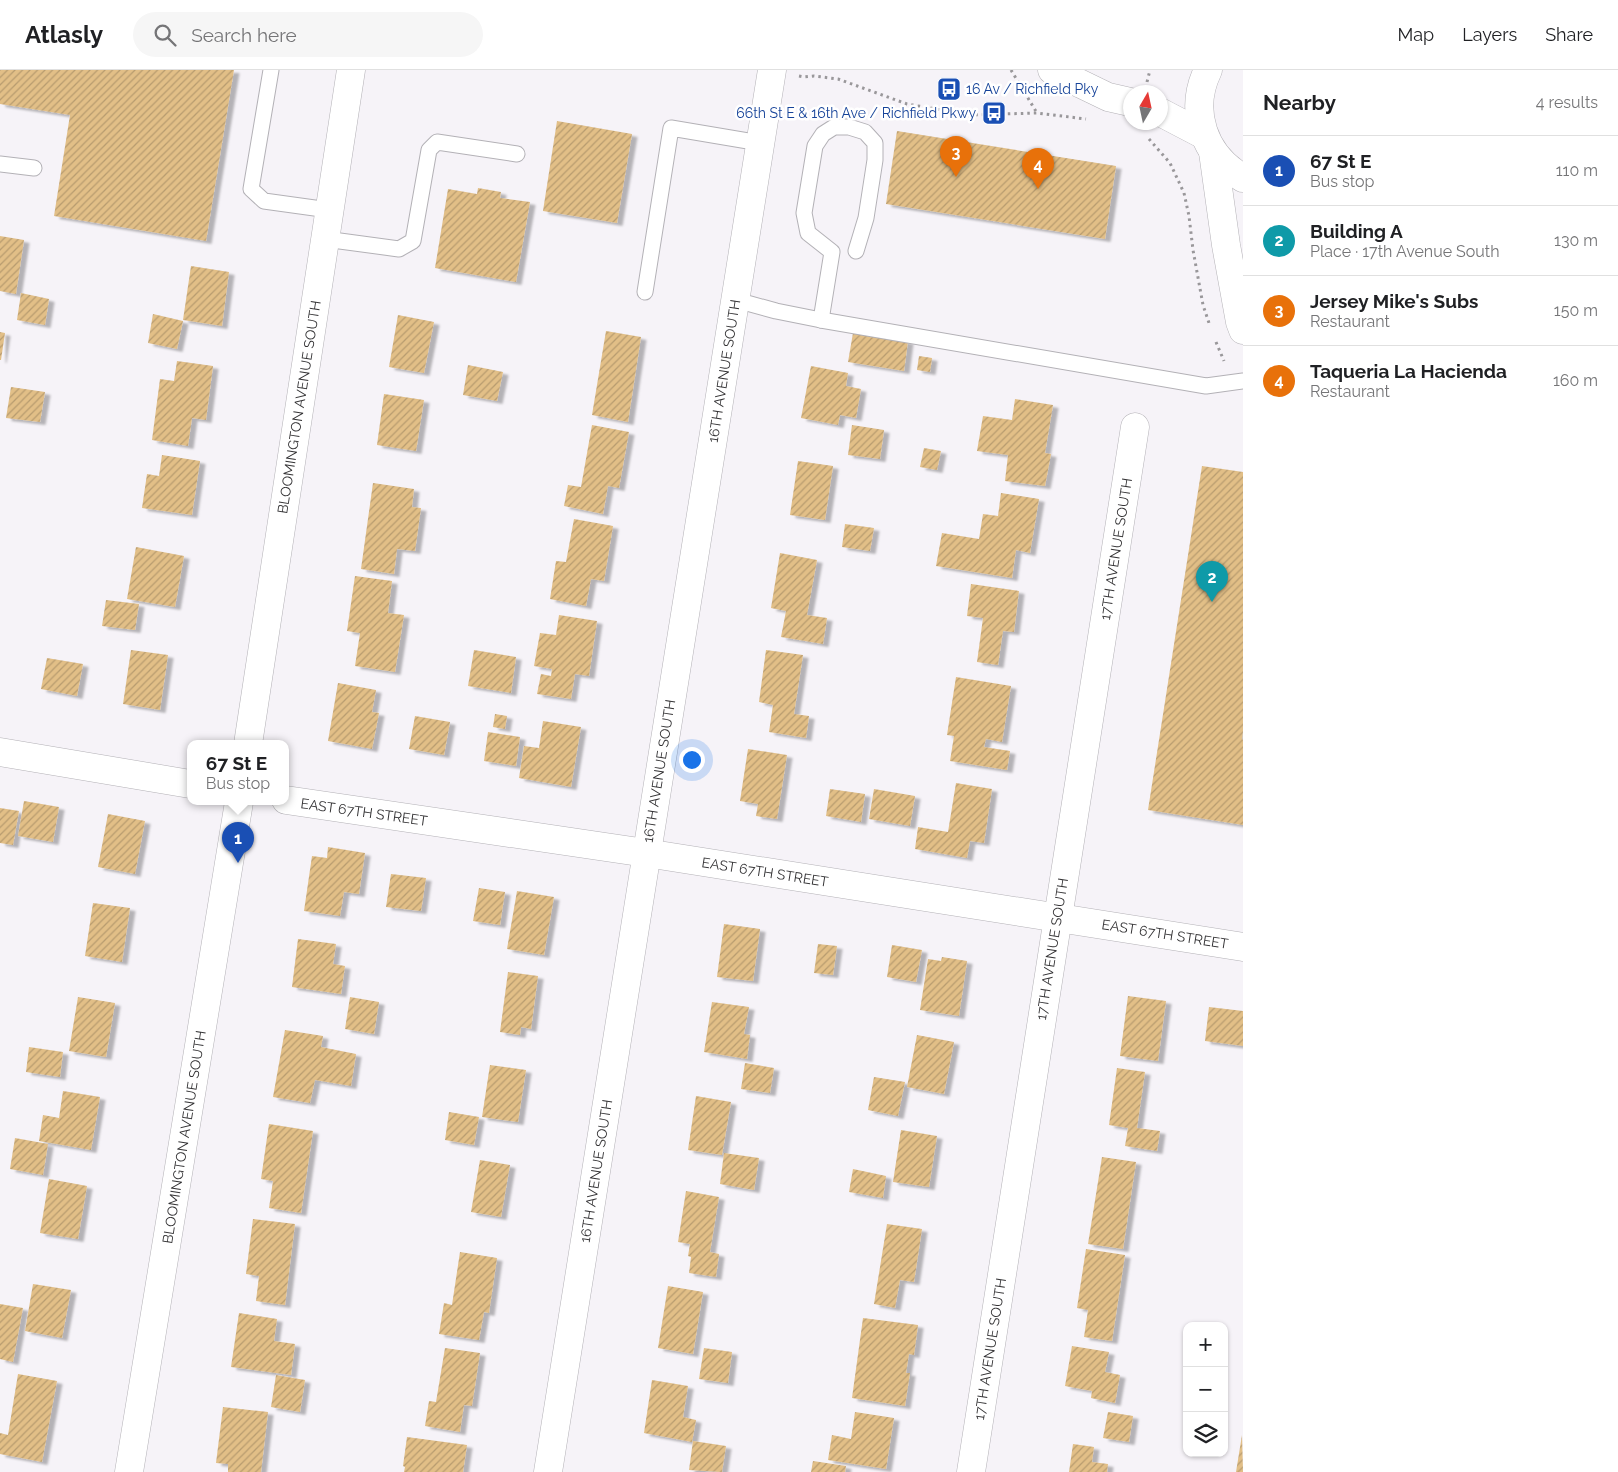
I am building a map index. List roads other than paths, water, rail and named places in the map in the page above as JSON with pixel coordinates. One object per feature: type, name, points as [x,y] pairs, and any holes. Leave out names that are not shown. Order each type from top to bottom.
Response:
[{"type":"street","name":"BLOOMINGTON AVENUE SOUTH","points":[[249,740],[351,70]]},
{"type":"street","name":"16TH AVENUE SOUTH","points":[[548,1472],[772,70]]},
{"type":"street","points":[[1052,70],[1108,97],[1123,100]]},
{"type":"street","points":[[1208,70],[1202,83],[1199,109],[1209,144],[1240,322],[1243,330]]},
{"type":"street","points":[[1168,117],[1209,144],[1230,171],[1243,178]]},
{"type":"street","name":"17TH AVENUE SOUTH","points":[[971,1472],[1135,427]]},
{"type":"street","points":[[0,752],[187,783]]},
{"type":"street","name":"EAST 67TH STREET","points":[[289,800],[646,853],[1243,947]]},
{"type":"street","name":"BLOOMINGTON AVENUE SOUTH","points":[[129,1472],[239,805]]},
{"type":"lane","points":[[272,70],[251,189],[264,201],[329,210]]},
{"type":"lane","points":[[821,320],[832,252],[808,232],[804,213],[815,146],[823,134],[834,127],[849,127],[865,132],[875,143],[875,160],[866,218],[856,251]]},
{"type":"lane","points":[[644,292],[671,128],[760,143]]},
{"type":"lane","points":[[325,239],[399,248],[413,241],[429,150],[437,142],[517,154]]},
{"type":"lane","points":[[0,164],[34,168]]},
{"type":"lane","points":[[736,300],[776,311],[821,320],[1206,386],[1243,381]]},
{"type":"place","name":"16 Av / Richfield Pky","points":[[949,89]]},
{"type":"place","name":"66th St E & 16th Ave / Richfield Pkwy","points":[[994,113]]},
{"type":"place","name":"Jersey Mike's Subs","points":[[956,177]]},
{"type":"place","name":"Taqueria La Hacienda","points":[[1038,189]]},
{"type":"place","name":"Building A","points":[[1212,602]]},
{"type":"place","name":"67 St E","points":[[238,863]]}]
